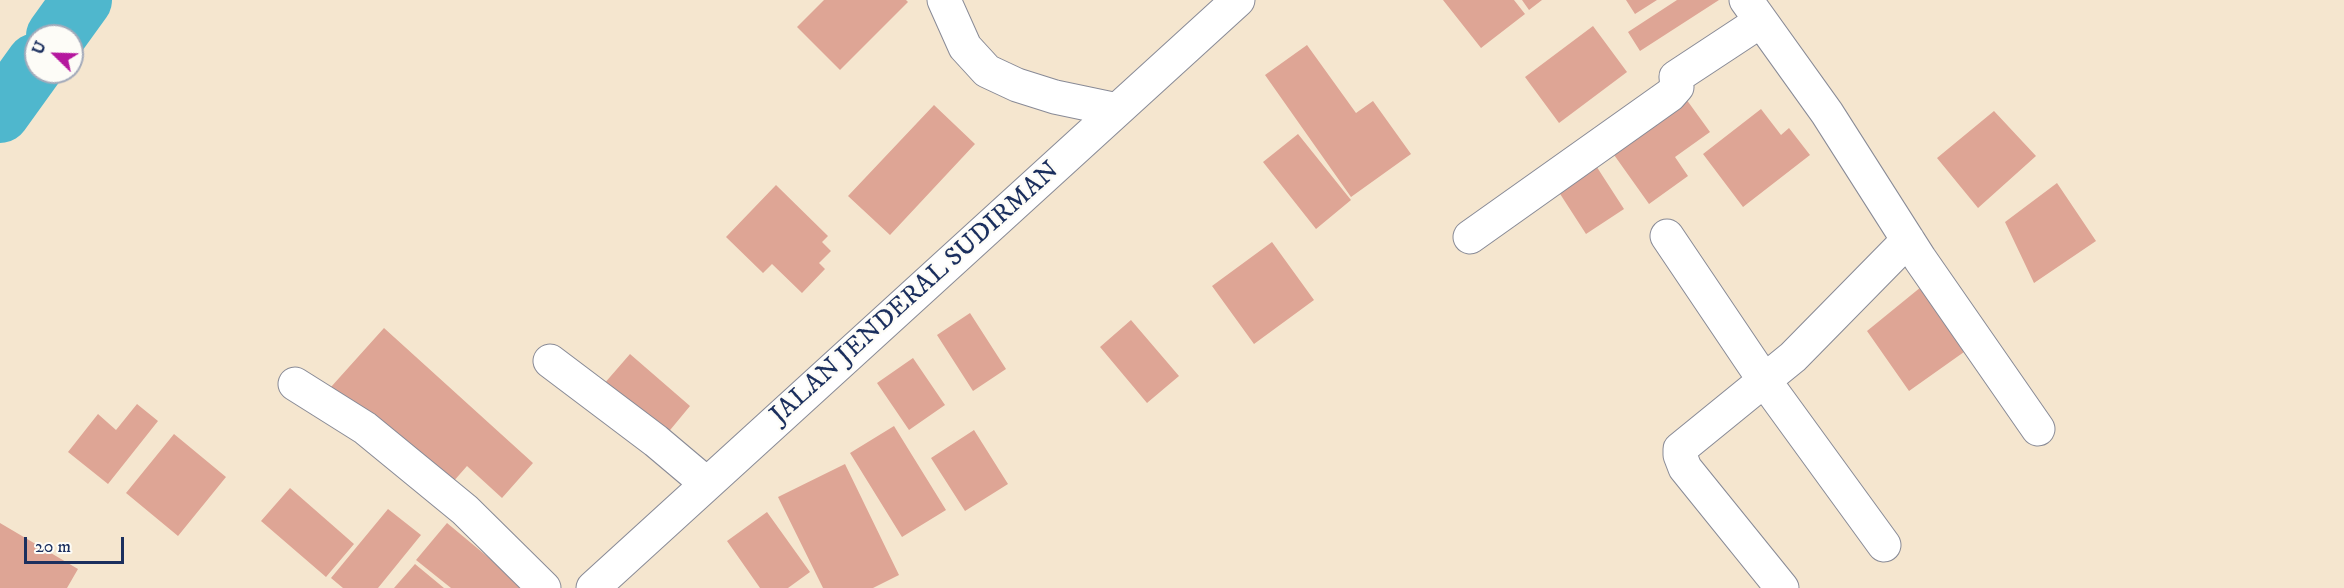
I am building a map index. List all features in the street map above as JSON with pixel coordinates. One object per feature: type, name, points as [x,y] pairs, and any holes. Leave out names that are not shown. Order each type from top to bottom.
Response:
[{"type":"street","points":[[944,0],[964,46],[987,71],[1017,85],[1055,97],[1118,110]]},
{"type":"street","name":"JALAN JENDERAL SUDIRMAN","points":[[593,588],[1238,0]]},
{"type":"street","points":[[1470,237],[1670,95],[1677,87],[1676,77],[1753,10],[1827,112],[1908,240],[2038,429]]},
{"type":"street","points":[[1667,236],[1764,380],[1884,545]]},
{"type":"street","points":[[1782,588],[1685,468],[1680,449],[1793,357],[1908,240]]},
{"type":"street","points":[[550,361],[656,441],[707,484]]},
{"type":"street","points":[[295,384],[365,428],[465,510],[544,588]]},
{"type":"building","points":[[824,0],[906,0],[908,2],[840,70],[797,27]]},
{"type":"building","points":[[1443,0],[1514,0],[1525,14],[1481,48]]},
{"type":"building","points":[[1522,0],[1542,0],[1529,10]]},
{"type":"building","points":[[1626,0],[1657,0],[1635,14]]},
{"type":"building","points":[[1677,0],[1719,0],[1640,51],[1628,32]]},
{"type":"building","points":[[1593,26],[1627,72],[1559,123],[1525,77]]},
{"type":"building","points":[[1307,45],[1356,113],[1373,101],[1411,154],[1351,197],[1265,75]]},
{"type":"building","points":[[1681,92],[1710,132],[1675,157],[1688,176],[1649,204],[1607,145]]},
{"type":"building","points":[[934,105],[975,144],[890,235],[848,196]]},
{"type":"building","points":[[1761,109],[1781,135],[1789,128],[1810,155],[1743,207],[1703,154]]},
{"type":"building","points":[[1994,111],[2036,156],[1978,208],[1937,158]]},
{"type":"building","points":[[1298,134],[1351,200],[1316,229],[1263,162]]},
{"type":"building","points":[[1591,158],[1624,209],[1586,234],[1553,183]]},
{"type":"building","points":[[2057,183],[2096,241],[2034,283],[2005,222]]},
{"type":"building","points":[[776,185],[828,236],[822,242],[831,251],[819,263],[825,269],[802,293],[772,264],[763,273],[726,237]]},
{"type":"building","points":[[1272,242],[1314,300],[1254,344],[1212,286]]},
{"type":"building","points":[[1921,287],[1964,352],[1909,391],[1867,331]]},
{"type":"building","points":[[970,313],[1006,369],[973,391],[937,335]]},
{"type":"building","points":[[1131,320],[1179,376],[1147,403],[1100,347]]},
{"type":"building","points":[[384,328],[533,463],[502,498],[467,466],[445,491],[331,387]]},
{"type":"building","points":[[630,354],[690,406],[666,435],[590,400]]},
{"type":"building","points":[[913,358],[945,405],[909,430],[877,383]]},
{"type":"building","points":[[137,404],[158,421],[108,484],[68,452],[98,414],[116,430]]},
{"type":"building","points":[[894,426],[946,510],[902,537],[850,453]]},
{"type":"building","points":[[974,430],[1008,484],[965,511],[931,458]]},
{"type":"building","points":[[174,434],[226,477],[178,536],[126,493]]},
{"type":"building","points":[[845,464],[899,575],[873,588],[823,588],[778,497]]},
{"type":"building","points":[[290,488],[354,544],[326,577],[261,521]]},
{"type":"building","points":[[388,509],[421,535],[378,588],[343,588],[331,578]]},
{"type":"building","points":[[767,512],[810,572],[788,588],[760,588],[727,541]]},
{"type":"building","points":[[0,523],[78,569],[67,588],[0,588]]},
{"type":"building","points":[[447,523],[524,587],[451,588],[416,560]]},
{"type":"building","points":[[415,564],[444,588],[394,588]]},
{"type":"waterway","points":[[65,24],[82,0]]},
{"type":"waterway","points":[[0,113],[24,80]]}]
